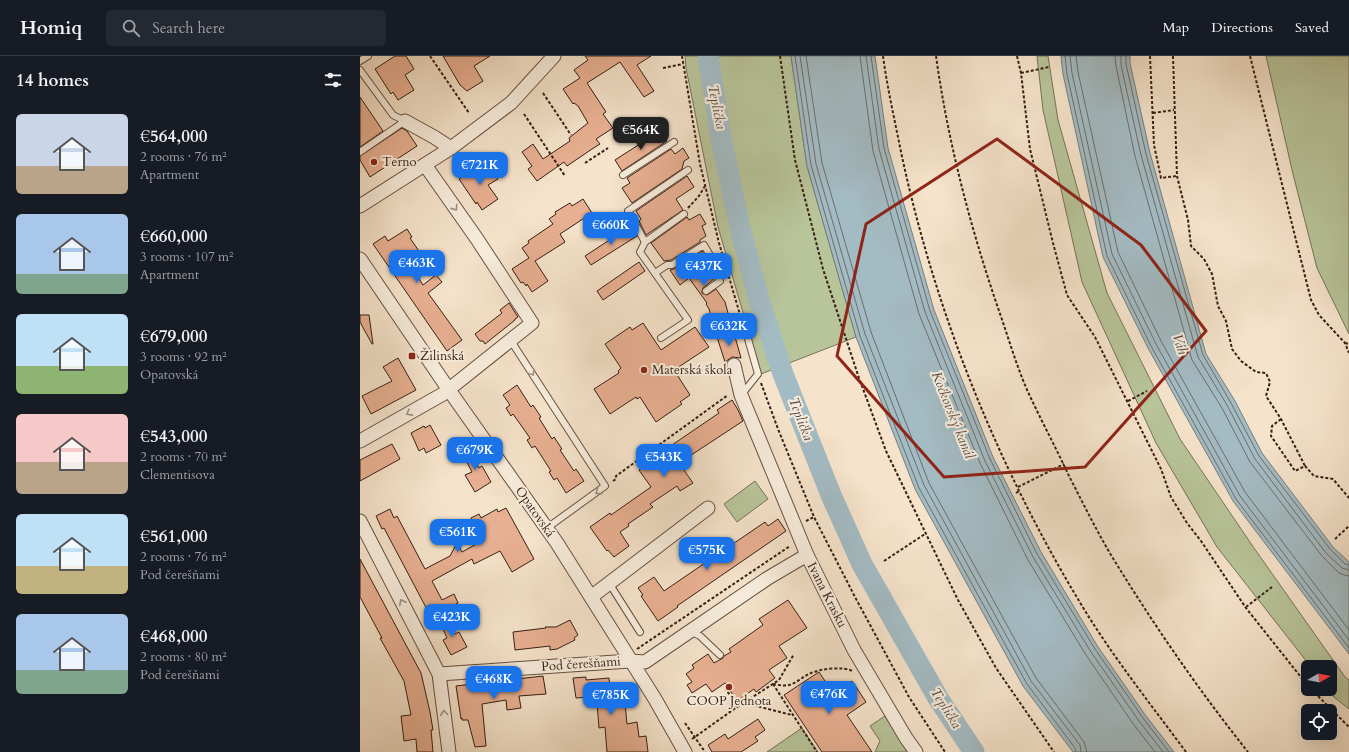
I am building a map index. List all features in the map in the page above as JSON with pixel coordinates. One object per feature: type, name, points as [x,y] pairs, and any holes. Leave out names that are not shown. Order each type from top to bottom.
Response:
[{"type":"street","points":[[360,206],[451,148],[511,103],[554,56]]},
{"type":"street","points":[[405,121],[451,148]]},
{"type":"street","points":[[360,441],[449,390],[532,324],[477,239],[424,165]]},
{"type":"street","name":"Opatovská","points":[[360,259],[449,390],[547,528],[591,597],[632,656],[685,752]]},
{"type":"street","points":[[734,365],[737,393],[807,555]]},
{"type":"street","points":[[591,597],[708,508]]},
{"type":"street","points":[[360,521],[439,674],[449,752]]},
{"type":"street","name":"Ivana Krasku","points":[[632,656],[645,662],[768,578],[807,555],[854,650],[906,738],[916,752]]},
{"type":"street","name":"Pod čerešňami","points":[[439,674],[632,656]]},
{"type":"lane","points":[[360,61],[368,56]]},
{"type":"lane","points":[[360,70],[393,115],[405,121],[360,152]]},
{"type":"lane","points":[[624,175],[674,142]]},
{"type":"lane","points":[[645,242],[628,211],[688,170]]},
{"type":"lane","points":[[661,338],[688,320],[640,252],[645,242],[684,214]]},
{"type":"lane","points":[[655,273],[667,265],[672,265],[704,244],[715,264],[720,281],[706,291]]},
{"type":"lane","points":[[719,333],[744,325],[758,374],[737,393]]},
{"type":"lane","points":[[511,341],[605,486],[547,528]]},
{"type":"lane","points":[[609,583],[640,632]]},
{"type":"lane","points":[[690,631],[700,636],[720,655]]},
{"type":"path","points":[[430,56],[469,113]]},
{"type":"path","points":[[682,56],[682,64],[700,164],[719,243],[744,325]]},
{"type":"path","points":[[780,56],[796,160],[823,269],[859,378],[886,451],[958,600],[996,668],[1054,752]]},
{"type":"path","points":[[883,56],[907,179],[921,234],[946,312],[978,400],[1019,491],[1049,548],[1087,613],[1116,658],[1186,752]]},
{"type":"path","points":[[936,56],[942,96],[956,165],[980,251],[1004,326],[1028,390],[1085,506],[1118,567],[1167,642],[1212,706],[1248,752]]},
{"type":"path","points":[[1017,56],[1021,73],[1030,149],[1067,295],[1095,337],[1128,401],[1161,468],[1171,497],[1187,523],[1201,541],[1246,608],[1301,677]]},
{"type":"path","points":[[1150,56],[1154,145],[1162,178],[1177,176]]},
{"type":"path","points":[[1173,56],[1177,176],[1188,220],[1191,246],[1204,259],[1212,274],[1218,306],[1226,321],[1232,349],[1241,361],[1256,372],[1266,373],[1270,382],[1266,396],[1281,419],[1305,466],[1314,476],[1333,479],[1349,498]]},
{"type":"path","points":[[1250,56],[1311,300],[1319,315],[1345,342],[1349,344]]},
{"type":"path","points":[[663,68],[682,64]]},
{"type":"path","points":[[1021,73],[1049,67]]},
{"type":"path","points":[[542,93],[571,135]]},
{"type":"path","points":[[1153,113],[1174,110]]},
{"type":"path","points":[[524,114],[565,176]]},
{"type":"path","points":[[586,164],[608,148]]},
{"type":"path","points":[[684,214],[689,206],[699,196],[705,184]]},
{"type":"path","points":[[1345,342],[1349,353]]},
{"type":"path","points":[[758,374],[778,429],[814,517],[854,597],[909,697],[946,752]]},
{"type":"path","points":[[1128,401],[1147,391]]},
{"type":"path","points":[[605,486],[616,479],[616,476],[737,393]]},
{"type":"path","points":[[1281,419],[1272,426],[1271,436],[1295,471],[1305,466]]},
{"type":"path","points":[[1018,487],[1064,464]]},
{"type":"path","points":[[1335,539],[1349,526]]},
{"type":"path","points":[[884,561],[925,534]]},
{"type":"path","points":[[632,656],[793,544]]},
{"type":"path","points":[[1246,608],[1272,587]]},
{"type":"path","points":[[694,737],[705,727],[779,680],[794,654]]},
{"type":"path","points":[[773,684],[781,686],[789,685],[813,672],[822,670],[848,669],[856,674]]},
{"type":"path","points":[[773,684],[817,752]]},
{"type":"path","points":[[726,689],[737,707]]},
{"type":"path","points":[[1318,696],[1349,727]]},
{"type":"path","points":[[744,703],[793,715]]},
{"type":"path","points":[[685,724],[705,752]]},
{"type":"highlighted area","points":[[997,139],[1141,245],[1206,331],[1085,467],[944,477],[837,356],[866,224]]},
{"type":"green space","points":[[685,56],[791,56],[807,166],[856,337],[761,374],[718,227],[686,68]]},
{"type":"green space","points":[[1037,56],[1048,56],[1058,120],[1107,293],[1180,439],[1254,548],[1333,660],[1306,660],[1217,547],[1156,443],[1082,282],[1043,110]]},
{"type":"green space","points":[[1266,56],[1349,56],[1349,334],[1317,268],[1293,174]]},
{"type":"green space","points":[[755,481],[768,499],[737,522],[724,504]]},
{"type":"green space","points":[[1337,666],[1349,680],[1349,709],[1333,696],[1337,696]]},
{"type":"green space","points":[[885,716],[908,752],[875,752],[880,741],[870,726]]},
{"type":"green space","points":[[802,728],[818,752],[767,752]]},
{"type":"water","name":"Kočkovský kanál","points":[[791,56],[875,56],[888,148],[934,310],[993,457],[1041,552],[1098,647],[1146,716],[1174,752],[1073,752],[1023,686],[915,489],[856,337],[807,166]]},
{"type":"water","name":"Váh","points":[[1061,56],[1130,56],[1130,63],[1150,153],[1206,354],[1235,401],[1262,453],[1333,547],[1349,562],[1349,654],[1233,501],[1148,348],[1103,257],[1063,74]]},
{"type":"building","points":[[395,56],[406,56],[414,69],[405,75],[414,90],[398,100],[393,92],[391,94],[375,69]]},
{"type":"building","points":[[443,56],[490,56],[474,66],[483,81],[467,91],[460,85]]},
{"type":"building","points":[[585,56],[651,56],[637,65],[654,91],[644,97],[620,62],[587,83],[606,112],[603,114],[613,128],[596,139],[600,144],[567,166],[564,162],[537,181],[528,169],[532,166],[522,152],[533,144],[543,159],[570,141],[569,138],[588,123],[578,106],[574,103],[573,104],[563,89],[580,78],[574,70],[588,60]]},
{"type":"building","points":[[360,97],[383,131],[360,147]]},
{"type":"building","points":[[402,128],[407,131],[417,146],[370,177],[360,160],[360,156]]},
{"type":"building","points":[[660,131],[667,141],[622,171],[615,160]]},
{"type":"building","points":[[683,148],[689,158],[684,161],[682,169],[632,203],[622,188],[630,183],[627,178],[671,149],[675,154]]},
{"type":"building","points":[[487,163],[498,179],[488,185],[498,199],[482,210],[477,202],[476,204],[459,179],[479,166],[480,168]]},
{"type":"building","points":[[687,176],[694,187],[676,199],[683,210],[646,235],[639,221],[641,219],[636,211]]},
{"type":"building","points":[[583,199],[592,213],[560,234],[565,242],[535,261],[548,281],[532,292],[527,284],[526,286],[523,282],[521,283],[512,269],[529,258],[522,248],[529,243],[528,241],[553,224],[549,219],[556,214],[555,212],[570,203],[572,206]]},
{"type":"building","points":[[700,214],[706,224],[702,226],[706,236],[700,240],[700,242],[671,260],[664,261],[651,243],[687,217],[689,220]]},
{"type":"building","points":[[631,226],[637,236],[591,265],[585,256]]},
{"type":"building","points":[[407,229],[412,237],[410,238],[425,260],[412,268],[423,285],[436,275],[442,282],[428,293],[462,340],[447,351],[373,244],[385,236],[388,241]]},
{"type":"building","points":[[702,251],[715,278],[703,288],[702,293],[707,295],[716,289],[725,302],[731,324],[715,331],[709,309],[706,304],[707,303],[689,278],[680,285],[670,270]]},
{"type":"building","points":[[639,262],[645,271],[603,300],[597,291]]},
{"type":"building","points":[[509,303],[518,317],[485,344],[483,341],[480,341],[475,334],[502,313],[500,310]]},
{"type":"building","points":[[360,315],[369,315],[373,344],[360,322]]},
{"type":"building","points":[[643,323],[661,350],[695,327],[709,347],[674,370],[690,395],[680,402],[682,404],[656,422],[640,397],[637,399],[636,397],[610,414],[594,389],[619,373],[618,371],[621,368],[605,344],[630,327],[632,330]]},
{"type":"building","points":[[734,333],[741,358],[732,357],[725,362],[717,337]]},
{"type":"building","points":[[398,358],[416,390],[371,414],[362,396],[392,381],[383,367]]},
{"type":"building","points":[[517,385],[531,407],[533,405],[541,417],[539,418],[552,439],[554,437],[562,449],[560,450],[574,471],[576,469],[584,481],[566,493],[557,478],[554,480],[549,472],[551,471],[535,446],[532,448],[527,440],[530,438],[513,414],[511,416],[506,408],[510,405],[503,395]]},
{"type":"building","points":[[732,400],[743,421],[679,463],[693,483],[680,491],[677,486],[650,504],[653,507],[628,524],[629,526],[620,532],[629,546],[614,557],[608,550],[607,551],[590,527],[610,513],[611,515],[651,487],[639,470],[651,462],[653,466],[676,450],[672,445],[719,413],[717,410]]},
{"type":"building","points":[[430,425],[441,445],[426,453],[424,448],[419,451],[411,433],[424,426],[425,428]]},
{"type":"building","points":[[392,444],[400,459],[360,481],[360,460]]},
{"type":"building","points":[[468,445],[479,468],[482,466],[491,482],[475,492],[465,475],[472,472],[460,449]]},
{"type":"building","points":[[506,508],[534,559],[512,572],[500,551],[474,564],[472,559],[432,581],[442,600],[454,594],[458,603],[431,617],[384,528],[382,529],[376,516],[390,509],[394,518],[397,516],[425,569],[450,556],[457,543],[462,552],[480,542],[472,526],[474,525],[471,518],[479,514],[481,518],[497,509],[498,512]]},
{"type":"building","points":[[778,519],[786,531],[677,606],[678,607],[658,621],[641,596],[643,595],[638,588],[654,577],[664,591],[765,522],[768,526]]},
{"type":"building","points":[[360,559],[421,673],[433,730],[431,730],[433,752],[417,752],[416,739],[404,741],[401,716],[411,715],[404,681],[380,638],[382,638],[360,597]]},
{"type":"building","points":[[788,600],[807,628],[779,646],[787,658],[769,670],[775,678],[756,692],[754,689],[737,701],[725,683],[712,692],[706,684],[692,693],[687,685],[692,682],[686,674],[694,668],[692,665],[708,654],[714,663],[723,658],[731,652],[729,649],[763,625],[759,619]]},
{"type":"building","points":[[445,616],[455,634],[459,632],[467,647],[451,655],[443,640],[447,638],[439,620]]},
{"type":"building","points":[[570,620],[578,635],[574,638],[575,640],[557,649],[550,650],[550,646],[515,650],[513,632],[546,628],[545,627],[556,627]]},
{"type":"building","points":[[819,672],[833,693],[852,681],[866,702],[847,715],[872,752],[822,752],[784,695]]},
{"type":"building","points":[[543,676],[546,694],[519,696],[521,708],[507,710],[506,700],[482,704],[486,746],[475,747],[468,720],[461,719],[456,686]]},
{"type":"building","points":[[586,677],[586,680],[609,678],[611,700],[619,699],[620,703],[625,703],[627,724],[637,722],[639,737],[646,736],[648,752],[607,752],[605,727],[599,728],[597,703],[589,703],[589,697],[576,698],[573,678]]},
{"type":"building","points":[[758,719],[765,730],[755,737],[758,741],[741,752],[712,752],[708,745],[725,734],[728,739]]},
{"type":"waterway","name":"Teplička","points":[[708,56],[721,138],[739,224],[759,300],[783,374],[831,495],[862,564],[938,698],[974,752]]},
{"type":"place","name":"Terno","points":[[374,162]]},
{"type":"place","name":"Žilinská","points":[[412,356]]},
{"type":"place","name":"Materská škola","points":[[644,370]]},
{"type":"place","name":"COOP Jednota","points":[[729,687]]}]
